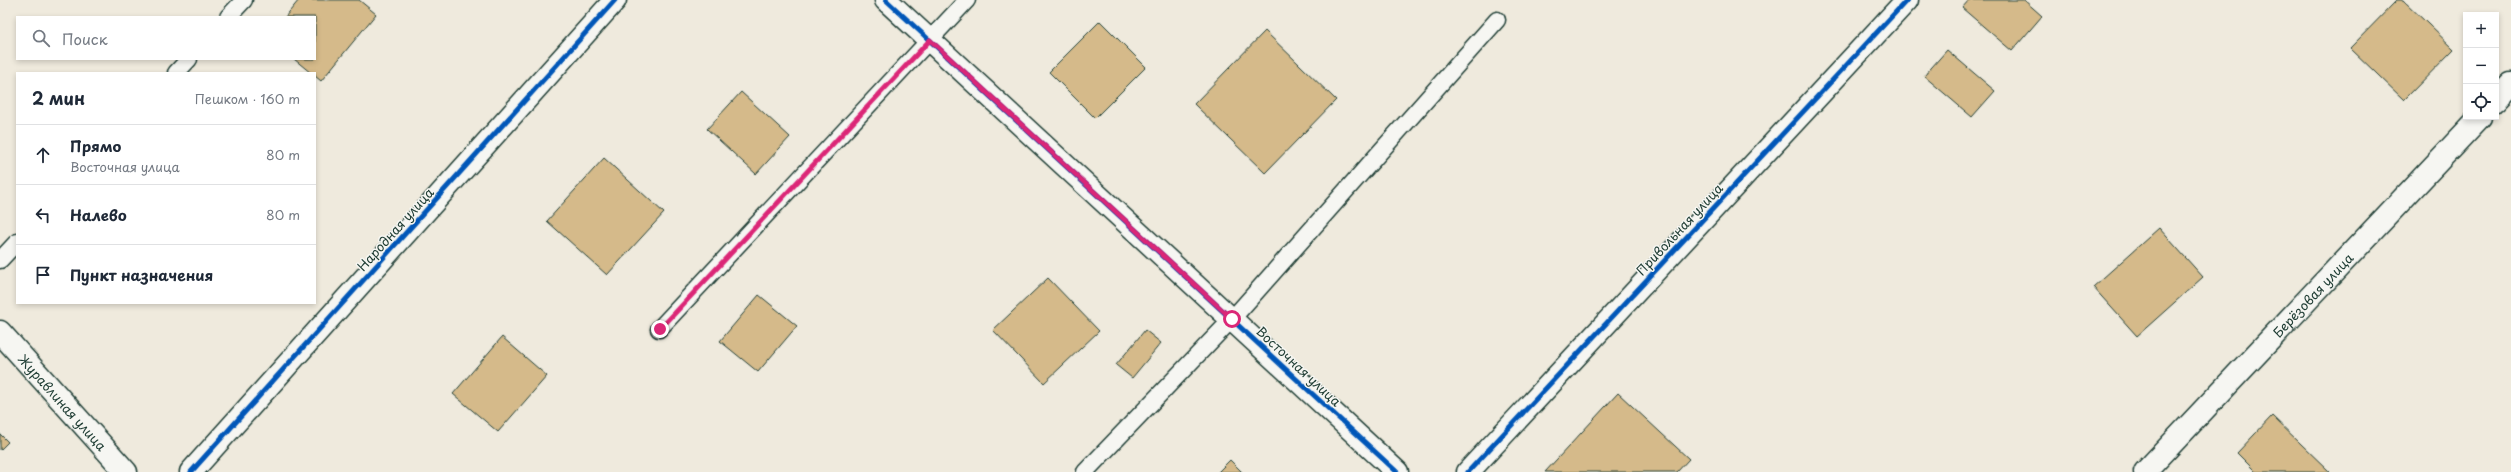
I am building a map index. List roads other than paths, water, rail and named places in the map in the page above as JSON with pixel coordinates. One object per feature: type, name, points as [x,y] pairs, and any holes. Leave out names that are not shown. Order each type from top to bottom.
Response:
[{"type":"street","name":"Народная улица","points":[[191,472],[615,0]]},
{"type":"street","name":"Восточная улица","points":[[886,0],[1397,472]]},
{"type":"street","name":"Привольная улица","points":[[1468,472],[1907,0]]},
{"type":"street","points":[[2499,97],[2511,84]]},
{"type":"street","name":"Берёзовая улица","points":[[2145,472],[2477,120]]},
{"type":"street","name":"Журавлиная улица","points":[[0,332],[126,472]]},
{"type":"lane","points":[[229,16],[244,0]]},
{"type":"lane","points":[[660,329],[967,0]]},
{"type":"lane","points":[[1085,472],[1232,319],[1497,20]]},
{"type":"lane","points":[[177,72],[188,60]]},
{"type":"lane","points":[[0,260],[16,243]]}]
